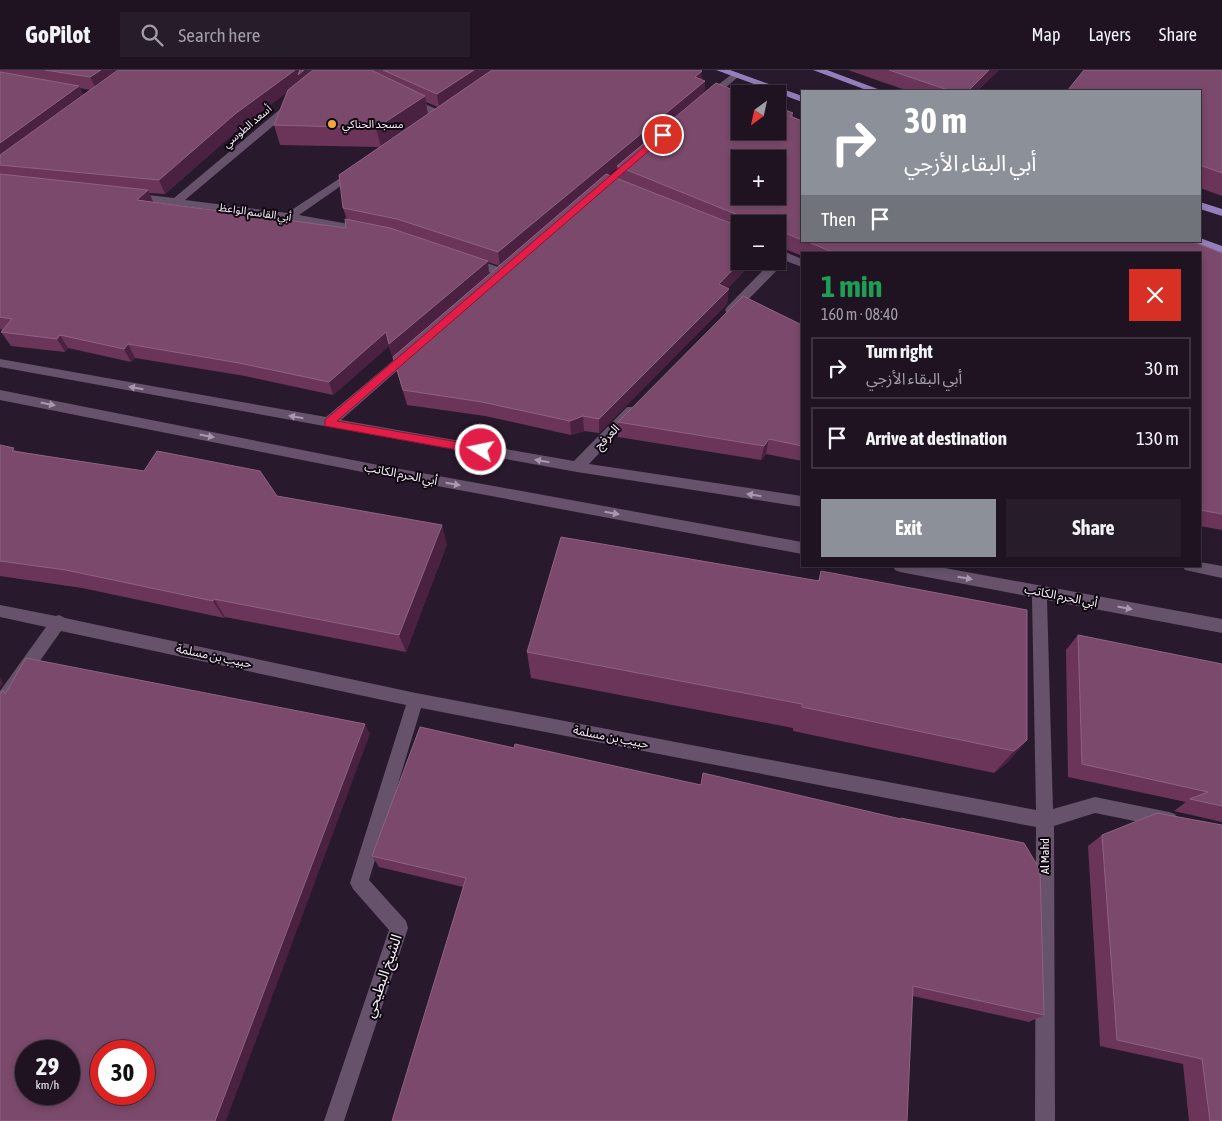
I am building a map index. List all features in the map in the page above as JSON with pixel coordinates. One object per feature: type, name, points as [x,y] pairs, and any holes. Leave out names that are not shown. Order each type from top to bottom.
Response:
[{"type":"main road","points":[[721,70],[801,99]]},
{"type":"main road","points":[[818,70],[875,90]]},
{"type":"main road","points":[[1201,205],[1222,213]]},
{"type":"main road","points":[[1200,242],[1222,250]]},
{"type":"street","points":[[696,106],[735,75]]},
{"type":"street","points":[[396,94],[439,114]]},
{"type":"street","name":"أسعد الطوسي","points":[[177,201],[303,95]]},
{"type":"street","points":[[289,216],[368,162]]},
{"type":"street","name":"أبي القاسم الواعظ","points":[[118,194],[289,216],[376,234]]},
{"type":"street","points":[[786,257],[801,263]]},
{"type":"street","points":[[458,258],[503,273]]},
{"type":"street","points":[[722,319],[767,270]]},
{"type":"street","points":[[328,423],[423,342]]},
{"type":"street","points":[[0,363],[577,467],[801,502]]},
{"type":"street","name":"أبي الحرم الكاتب","points":[[0,395],[378,470],[801,548]]},
{"type":"street","name":"العرفج","points":[[577,467],[639,404]]},
{"type":"street","name":"أبي الحرم الكاتب","points":[[905,567],[1222,626]]},
{"type":"street","points":[[1195,567],[1222,572]]},
{"type":"street","name":"Al Mahd","points":[[1039,592],[1045,820],[1045,1121]]},
{"type":"street","name":"حبيب بن مسلمة","points":[[0,611],[59,622],[416,700],[1045,820],[1095,806],[1183,823]]},
{"type":"street","points":[[0,704],[59,622]]},
{"type":"street","name":"الشيخ البطيحي","points":[[334,1121],[399,928],[359,883],[416,700]]},
{"type":"building","points":[[45,70],[101,70],[90,77]]},
{"type":"building","points":[[118,70],[295,70],[235,114],[159,180],[0,165],[0,155]]},
{"type":"building","points":[[313,70],[371,70],[425,96],[376,128],[274,125],[288,90]]},
{"type":"building","points":[[383,70],[474,70],[437,94]]},
{"type":"building","points":[[492,70],[700,70],[702,71],[695,77],[705,81],[498,252],[397,219],[343,208],[339,175]]},
{"type":"building","points":[[889,70],[989,70],[969,90],[948,90]]},
{"type":"building","points":[[1084,70],[1222,70],[1222,173],[1201,165],[1201,90],[1068,90]]},
{"type":"building","points":[[0,72],[79,86],[0,143]]},
{"type":"building","points":[[716,83],[731,89],[731,140],[786,140],[786,110],[793,113],[790,116],[801,121],[801,240],[786,233],[786,215],[738,215],[617,166]]},
{"type":"building","points":[[0,174],[148,190],[137,200],[346,228],[345,219],[390,228],[488,261],[389,344],[386,332],[329,382],[239,363],[128,344],[124,349],[60,335],[57,339],[1,332],[12,319],[0,317]]},
{"type":"building","points":[[606,174],[731,223],[732,270],[719,284],[729,289],[599,419],[583,416],[570,421],[482,402],[403,390],[393,357]]},
{"type":"building","points":[[808,242],[1194,242],[1222,253],[1222,514],[1201,510],[1201,252],[832,252]]},
{"type":"building","points":[[743,296],[801,325],[801,446],[769,439],[764,446],[618,422]]},
{"type":"building","points":[[0,445],[14,448],[12,451],[144,471],[157,451],[260,471],[277,496],[442,525],[399,635],[214,599],[213,601],[66,570],[0,561]]},
{"type":"building","points":[[561,537],[819,581],[821,571],[1027,610],[1027,740],[1014,751],[802,707],[802,704],[527,652]]},
{"type":"building","points":[[1078,635],[1222,664],[1222,806],[1190,799],[1208,792],[1082,764]]},
{"type":"building","points":[[26,658],[365,724],[215,1121],[0,1121],[0,694],[3,690],[5,694]]},
{"type":"building","points":[[420,727],[514,748],[515,744],[701,785],[703,773],[901,819],[1024,843],[1040,870],[1044,1015],[913,986],[907,1121],[392,1121],[466,878],[372,856]]},
{"type":"building","points":[[1157,813],[1222,825],[1222,1121],[1210,1121],[1202,1059],[1117,1040],[1102,835]]},
{"type":"place","name":"مسجد الحناكي","points":[[332,124]]},
{"type":"route","points":[[481,450],[328,423],[663,135]]}]
